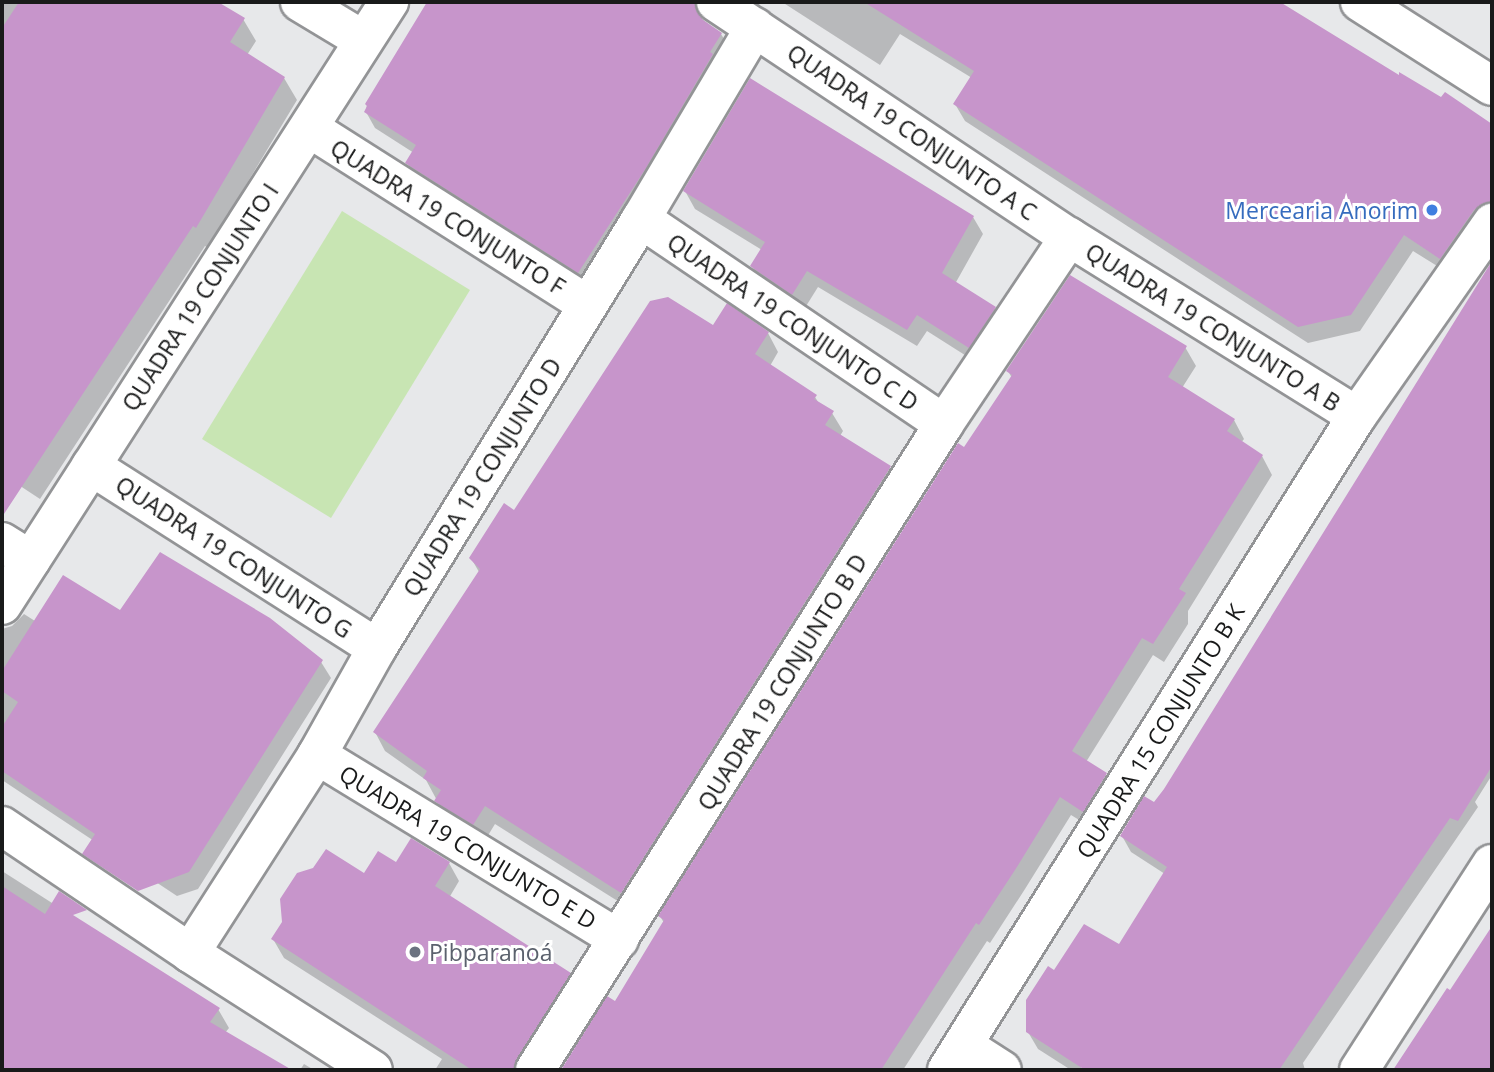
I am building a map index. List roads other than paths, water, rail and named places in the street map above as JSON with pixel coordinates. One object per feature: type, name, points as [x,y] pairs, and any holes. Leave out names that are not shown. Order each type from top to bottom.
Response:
[{"type":"street","points":[[300,2],[363,40]]},
{"type":"street","name":"QUADRA 19 CONJUNTO I","points":[[2,605],[17,551],[91,466],[388,2]]},
{"type":"street","name":"QUADRA 19 CONJUNTO A C","points":[[716,2],[1069,237]]},
{"type":"street","points":[[1360,2],[1492,86]]},
{"type":"street","name":"QUADRA 19 CONJUNTO D","points":[[190,953],[317,755],[377,648],[641,219],[755,27]]},
{"type":"street","name":"QUADRA 19 CONJUNTO F","points":[[309,128],[587,306]]},
{"type":"street","name":"QUADRA 19 CONJUNTO C D","points":[[641,219],[944,424]]},
{"type":"street","name":"QUADRA 15 CONJUNTO B K","points":[[955,1058],[1357,416],[1492,223]]},
{"type":"street","name":"QUADRA 19 CONJUNTO A B","points":[[1069,237],[1357,416]]},
{"type":"street","name":"QUADRA 19 CONJUNTO B D","points":[[535,1070],[944,424],[1069,237]]},
{"type":"street","name":"QUADRA 19 CONJUNTO G","points":[[91,466],[377,648]]},
{"type":"street","name":"QUADRA 19 CONJUNTO E D","points":[[317,755],[619,939]]},
{"type":"street","points":[[2,826],[190,953],[373,1070]]},
{"type":"street","points":[[1359,1070],[1492,864]]},
{"type":"street","points":[[955,1058],[1002,1070]]},
{"type":"place","name":"Mercearia Anorim","points":[[1432,210]]},
{"type":"place","name":"Pibparanoá","points":[[415,952]]}]
